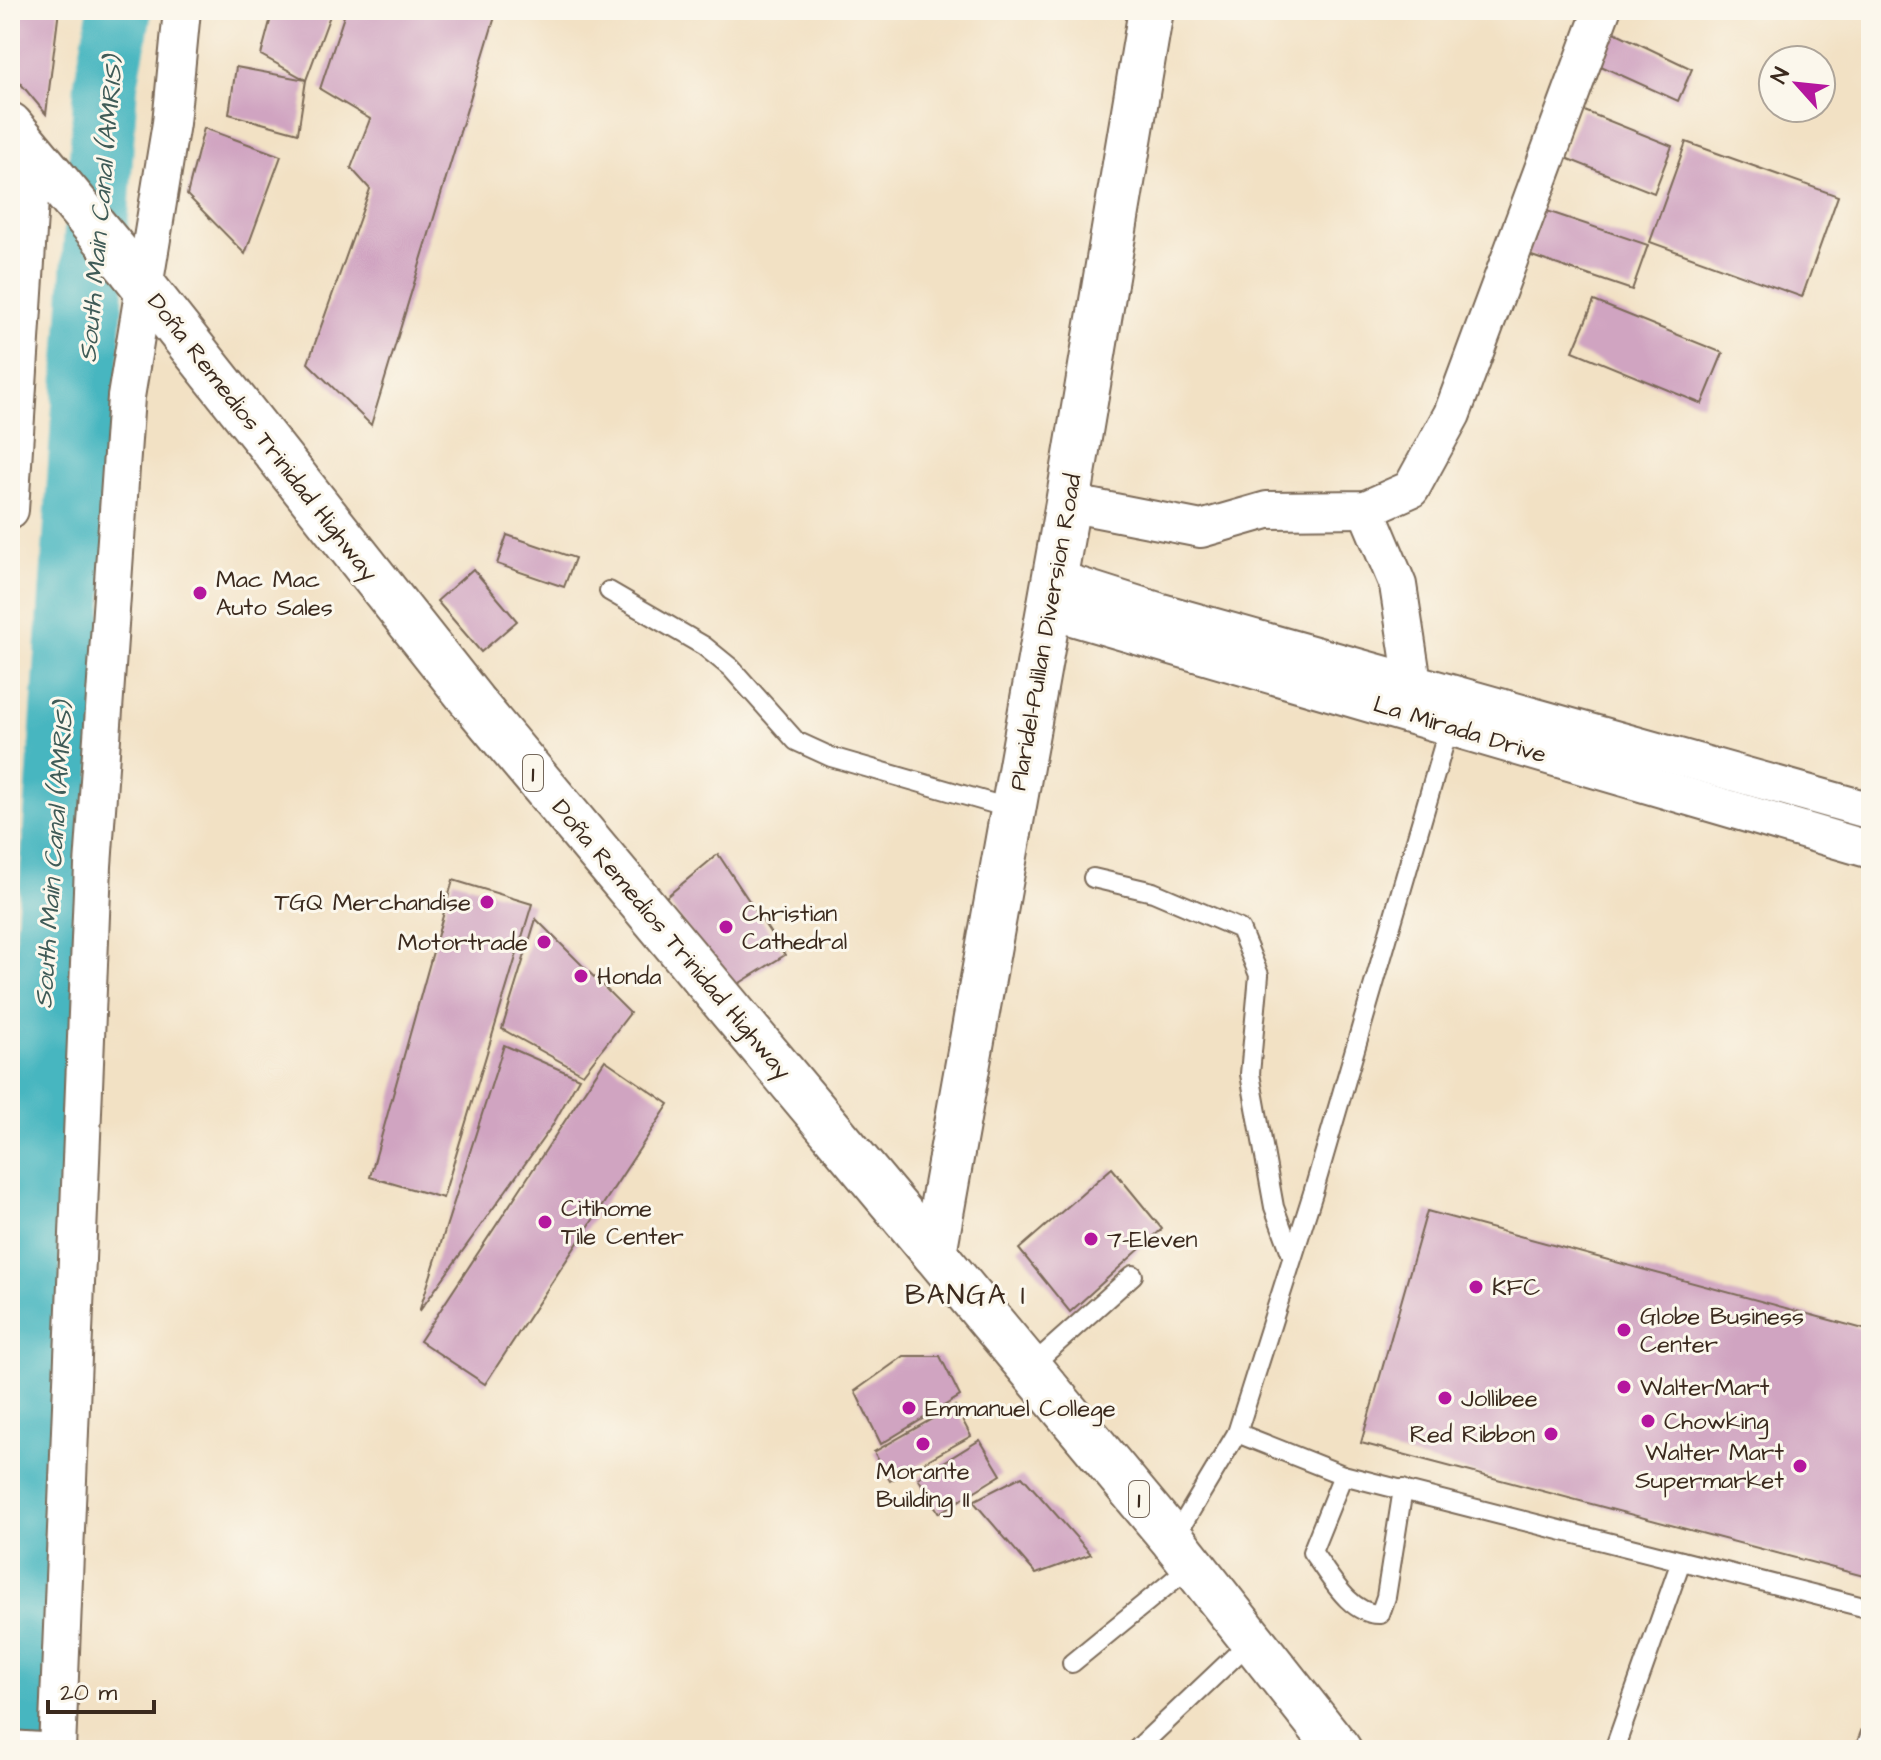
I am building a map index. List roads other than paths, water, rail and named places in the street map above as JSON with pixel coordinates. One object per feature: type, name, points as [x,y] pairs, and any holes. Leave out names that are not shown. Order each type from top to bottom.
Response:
[{"type":"main road","name":"Plaridel-Pulilan Diversion Road","points":[[934,1253],[1068,503],[1151,10]]},
{"type":"main road","name":"Doña Remedios Trinidad Highway","points":[[32,151],[136,277],[473,702],[1182,1552],[1337,1750]]},
{"type":"street","points":[[50,1744],[93,866],[126,397],[136,277],[171,123],[182,10]]},
{"type":"street","points":[[1068,503],[1201,529],[1267,510],[1366,509],[1411,489],[1452,414],[1602,10]]},
{"type":"street","points":[[10,510],[32,151]]},
{"type":"street","points":[[1366,509],[1398,585],[1413,683]]},
{"type":"street","name":"La Mirada Drive","points":[[1051,594],[1454,711],[1871,811]]},
{"type":"street","name":"La Mirada Drive","points":[[1153,625],[1413,683],[1454,711],[1871,850]]},
{"type":"lane","points":[[609,591],[704,646],[731,668],[796,741],[831,757],[1014,810]]},
{"type":"lane","points":[[1072,1663],[1182,1552],[1237,1433],[1291,1253],[1313,1193],[1454,711]]},
{"type":"lane","points":[[1093,878],[1153,892],[1240,929],[1259,975],[1250,1074],[1274,1207],[1291,1253]]},
{"type":"lane","points":[[1029,1368],[1133,1275]]},
{"type":"lane","points":[[1237,1433],[1343,1475],[1871,1609]]},
{"type":"lane","points":[[1343,1475],[1312,1552],[1357,1609],[1368,1614],[1380,1614],[1386,1597],[1403,1489]]},
{"type":"lane","points":[[1614,1750],[1681,1561]]},
{"type":"lane","points":[[1136,1750],[1251,1641]]},
{"type":"lane","points":[[1865,1750],[1871,1733]]},
{"type":"lane","points":[[10,1740],[50,1744]]},
{"type":"waterway","name":"South Main Canal (AMRIS)","points":[[22,1750],[33,1475],[28,1226],[106,84],[120,10]]},
{"type":"place","name":"Mac Mac Auto Sales","points":[[200,593]]},
{"type":"place","name":"TGQ Merchandise","points":[[487,902]]},
{"type":"place","name":"Christian Cathedral","points":[[726,927]]},
{"type":"place","name":"Motortrade","points":[[544,942]]},
{"type":"place","name":"Honda","points":[[581,976]]},
{"type":"place","name":"Citihome Tile Center","points":[[545,1222]]},
{"type":"place","name":"7-Eleven","points":[[1091,1239]]},
{"type":"place","name":"KFC","points":[[1476,1287]]},
{"type":"place","name":"Globe Business Center","points":[[1624,1330]]},
{"type":"place","name":"WalterMart","points":[[1624,1387]]},
{"type":"place","name":"Jollibee","points":[[1445,1398]]},
{"type":"place","name":"Emmanuel College","points":[[909,1408]]},
{"type":"place","name":"Chowking","points":[[1648,1421]]},
{"type":"place","name":"Red Ribbon","points":[[1551,1434]]},
{"type":"place","name":"Morante Building II","points":[[923,1444]]},
{"type":"place","name":"Walter Mart Supermarket","points":[[1800,1466]]},
{"type":"district","name":"BANGA I","points":[[966,1294]]}]
